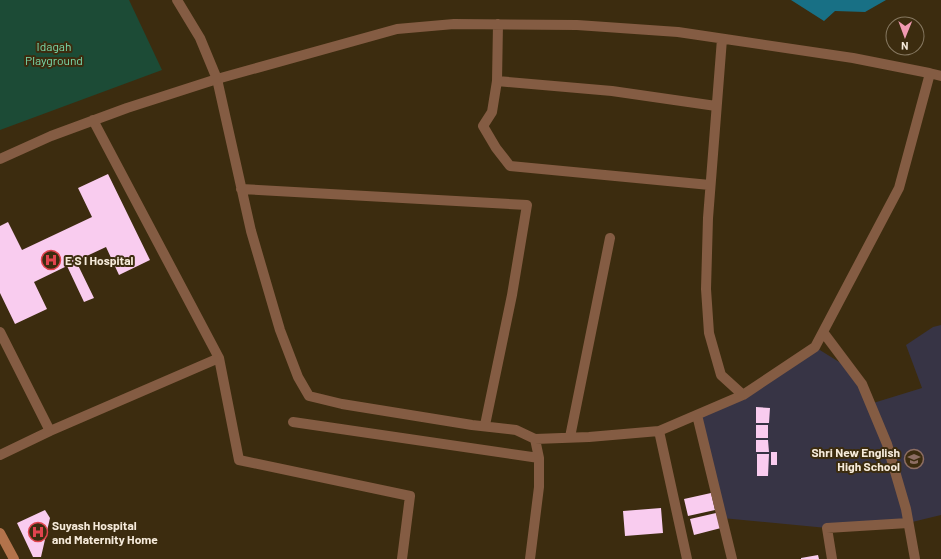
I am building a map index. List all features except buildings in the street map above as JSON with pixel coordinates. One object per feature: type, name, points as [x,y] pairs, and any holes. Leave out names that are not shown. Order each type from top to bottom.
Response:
[{"type":"main road","points":[[0,533],[14,559]]},
{"type":"street","points":[[177,0],[200,38],[217,79],[251,231],[280,330],[298,377],[309,396],[342,404],[472,425],[485,425],[516,430],[535,439],[659,431],[743,395],[816,347],[899,188],[929,73]]},
{"type":"street","points":[[0,160],[51,136],[93,120],[217,79],[397,28],[454,24],[577,24],[678,32],[852,58],[941,76]]},
{"type":"street","points":[[498,24],[497,81],[492,112],[483,126],[496,148],[510,166],[710,185]]},
{"type":"street","points":[[722,39],[710,185],[706,289],[709,333],[721,375],[743,395]]},
{"type":"street","points":[[497,81],[612,91],[716,106]]},
{"type":"street","points":[[93,120],[219,358],[239,460],[410,496],[402,559]]},
{"type":"street","points":[[241,188],[527,205],[512,295],[485,425]]},
{"type":"street","points":[[570,437],[610,238]]},
{"type":"street","points":[[0,332],[50,431]]},
{"type":"street","points":[[823,332],[862,384],[887,444],[906,509],[915,559]]},
{"type":"street","points":[[0,455],[50,431],[219,358]]},
{"type":"street","points":[[697,414],[732,559]]},
{"type":"street","points":[[293,422],[539,458]]},
{"type":"street","points":[[659,431],[687,559]]},
{"type":"street","points":[[530,559],[539,487],[539,458],[535,439]]},
{"type":"street","points":[[832,559],[827,528],[908,523]]},
{"type":"shaded area","points":[[941,325],[941,515],[908,523],[827,528],[722,518],[697,415],[743,395],[815,347],[852,370],[870,404],[922,388],[906,345],[933,327]]},
{"type":"green space","name":"Idagah Playground","points":[[0,0],[129,0],[162,70],[0,130]]},
{"type":"water","points":[[791,0],[886,0],[865,12],[835,11],[824,21]]},
{"type":"place","name":"E S I Hospital","points":[[51,260]]},
{"type":"place","name":"Shri New English High School","points":[[914,459]]},
{"type":"place","name":"Suyash Hospital and Maternity Home","points":[[38,532]]}]
